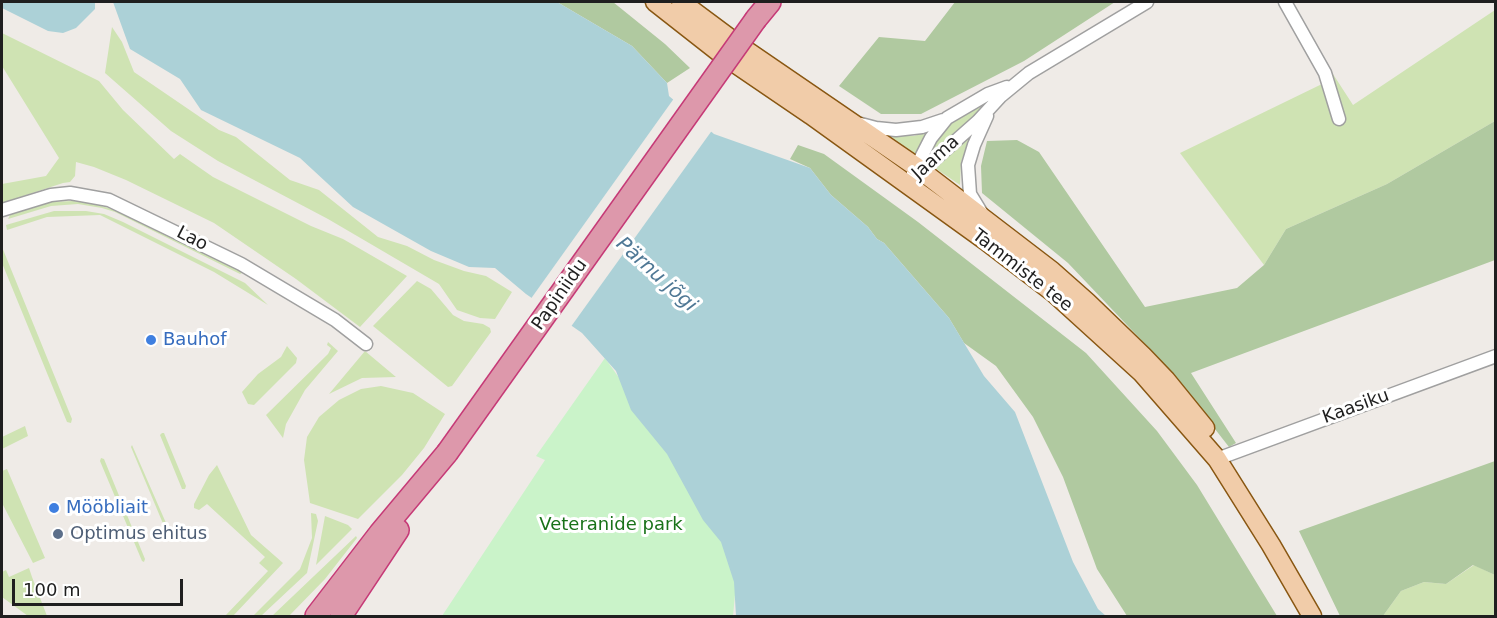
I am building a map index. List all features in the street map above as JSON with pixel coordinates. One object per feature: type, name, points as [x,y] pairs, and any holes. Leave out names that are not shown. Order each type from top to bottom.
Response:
[{"type":"highway","name":"Papiniidu","points":[[341,616],[447,453],[760,10],[770,2]]},
{"type":"highway","name":"Papiniidu","points":[[322,608],[380,533],[447,453]]},
{"type":"main road","name":"Tammiste tee","points":[[655,2],[720,53],[908,184],[1054,293],[1142,373],[1222,458],[1312,616]]},
{"type":"main road","name":"Tammiste tee","points":[[681,2],[744,49],[919,169],[989,222],[1064,281],[1143,356],[1166,380],[1281,542],[1320,616]]},
{"type":"street","name":"Jaama","points":[[908,184],[919,169],[1016,83],[1075,44],[1147,2]]},
{"type":"street","points":[[1285,2],[1325,73],[1339,119]]},
{"type":"street","name":"Jaama","points":[[851,121],[876,128],[896,130],[935,124],[988,94],[1016,83]]},
{"type":"street","name":"Jaama","points":[[989,222],[970,194],[968,165],[976,139],[993,104]]},
{"type":"street","name":"Jaama","points":[[919,169],[930,138],[947,118]]},
{"type":"street","name":"Lao","points":[[2,210],[51,195],[70,193],[109,200],[241,264],[335,320],[366,344]]},
{"type":"street","name":"Kaasiku","points":[[1222,458],[1496,356]]},
{"type":"green space","points":[[557,2],[613,2],[665,44],[690,68],[667,83],[632,46]]},
{"type":"green space","points":[[955,2],[1115,2],[1024,61],[921,114],[881,114],[839,86],[879,37],[925,41]]},
{"type":"green space","points":[[1495,10],[1495,121],[1387,184],[1286,229],[1264,265],[1180,153],[1322,84],[1331,71],[1353,105]]},
{"type":"green space","points":[[112,27],[122,42],[134,72],[219,130],[236,137],[290,180],[319,190],[378,237],[407,246],[434,260],[464,271],[486,276],[512,292],[495,319],[480,318],[457,310],[439,284],[328,219],[218,161],[171,131],[105,73]]},
{"type":"green space","points":[[2,33],[99,81],[123,110],[174,159],[180,154],[213,177],[311,226],[343,239],[407,276],[360,327],[296,279],[214,223],[94,167],[76,162],[75,176],[70,182],[2,203],[2,184],[46,176],[59,158],[2,66]]},
{"type":"green space","points":[[982,104],[980,110],[925,161],[927,153],[946,127]]},
{"type":"green space","points":[[1495,121],[1495,260],[1191,373],[1236,443],[1229,447],[1165,365],[1068,263],[982,193],[981,166],[987,141],[1017,140],[1039,152],[1145,307],[1237,288],[1264,265],[1286,229],[1387,184]]},
{"type":"green space","points":[[974,130],[961,162],[960,185],[935,168]]},
{"type":"green space","points":[[926,132],[916,154],[890,136],[914,136]]},
{"type":"green space","points":[[798,145],[824,154],[918,222],[1086,353],[1157,431],[1197,485],[1277,616],[1127,616],[1097,569],[1063,477],[1033,417],[996,366],[964,343],[949,318],[884,243],[831,195],[810,168],[790,159]]},
{"type":"green space","points":[[73,201],[112,209],[244,272],[240,274],[115,212],[102,208],[78,204],[51,206],[8,219],[10,215],[49,202]]},
{"type":"green space","points":[[54,211],[86,211],[104,214],[123,222],[245,283],[268,305],[214,272],[100,215],[47,217],[7,230],[6,225]]},
{"type":"green space","points":[[2,247],[72,419],[71,423],[67,422],[2,263]]},
{"type":"green space","points":[[417,281],[431,289],[453,315],[464,321],[483,324],[490,328],[491,332],[452,386],[448,387],[373,326]]},
{"type":"green space","points":[[328,342],[338,351],[305,390],[286,424],[283,438],[266,415],[328,354],[331,348],[327,345]]},
{"type":"green space","points":[[287,346],[297,358],[296,363],[254,405],[248,404],[242,392],[258,374],[281,357]]},
{"type":"green space","points":[[365,351],[396,377],[362,378],[329,394]]},
{"type":"green space","name":"Veteranide park","points":[[605,358],[648,419],[738,563],[733,616],[442,616],[545,460],[536,456]]},
{"type":"green space","points":[[381,386],[413,393],[445,414],[424,448],[402,475],[358,519],[310,503],[304,460],[307,437],[319,417],[339,400],[361,389]]},
{"type":"green space","points":[[25,426],[28,436],[2,449],[2,437]]},
{"type":"green space","points":[[164,433],[186,486],[185,489],[182,489],[160,435]]},
{"type":"green space","points":[[132,445],[166,523],[164,526],[131,447]]},
{"type":"green space","points":[[101,458],[104,459],[145,559],[144,562],[100,461]]},
{"type":"green space","points":[[1495,461],[1495,575],[1473,565],[1446,584],[1424,582],[1401,591],[1383,616],[1340,616],[1299,531]]},
{"type":"green space","points":[[217,465],[251,535],[283,563],[233,616],[225,616],[268,571],[259,563],[265,557],[207,504],[199,510],[194,508],[209,475]]},
{"type":"green space","points":[[7,469],[45,558],[33,563],[2,503],[2,471]]},
{"type":"green space","points":[[311,513],[316,514],[318,521],[307,573],[261,616],[253,616],[300,569],[312,538]]},
{"type":"green space","points":[[325,516],[348,525],[352,529],[316,565]]},
{"type":"green space","points":[[356,536],[357,538],[325,579],[289,616],[272,616]]},
{"type":"green space","points":[[1474,565],[1495,575],[1495,616],[1383,616],[1401,591],[1424,582],[1446,584]]},
{"type":"green space","points":[[29,568],[47,616],[28,616],[2,597],[2,572],[6,570],[9,577]]},
{"type":"water","points":[[2,2],[95,2],[95,9],[76,28],[63,33],[48,31],[2,8]]},
{"type":"water","name":"Pärnu jõgi","points":[[113,2],[557,2],[632,46],[667,83],[669,96],[714,134],[810,168],[831,195],[884,243],[949,318],[984,376],[1015,412],[1073,562],[1098,609],[1106,616],[736,616],[734,582],[721,542],[703,520],[667,454],[631,410],[616,371],[582,333],[526,294],[495,268],[469,267],[431,251],[353,207],[300,158],[201,110],[180,79],[130,49]]},
{"type":"pier","points":[[675,97],[713,129],[570,328],[530,300]]},
{"type":"place","name":"Bauhof","points":[[151,340]]},
{"type":"place","name":"Mööbliait","points":[[54,508]]},
{"type":"place","name":"Optimus ehitus","points":[[58,534]]}]
